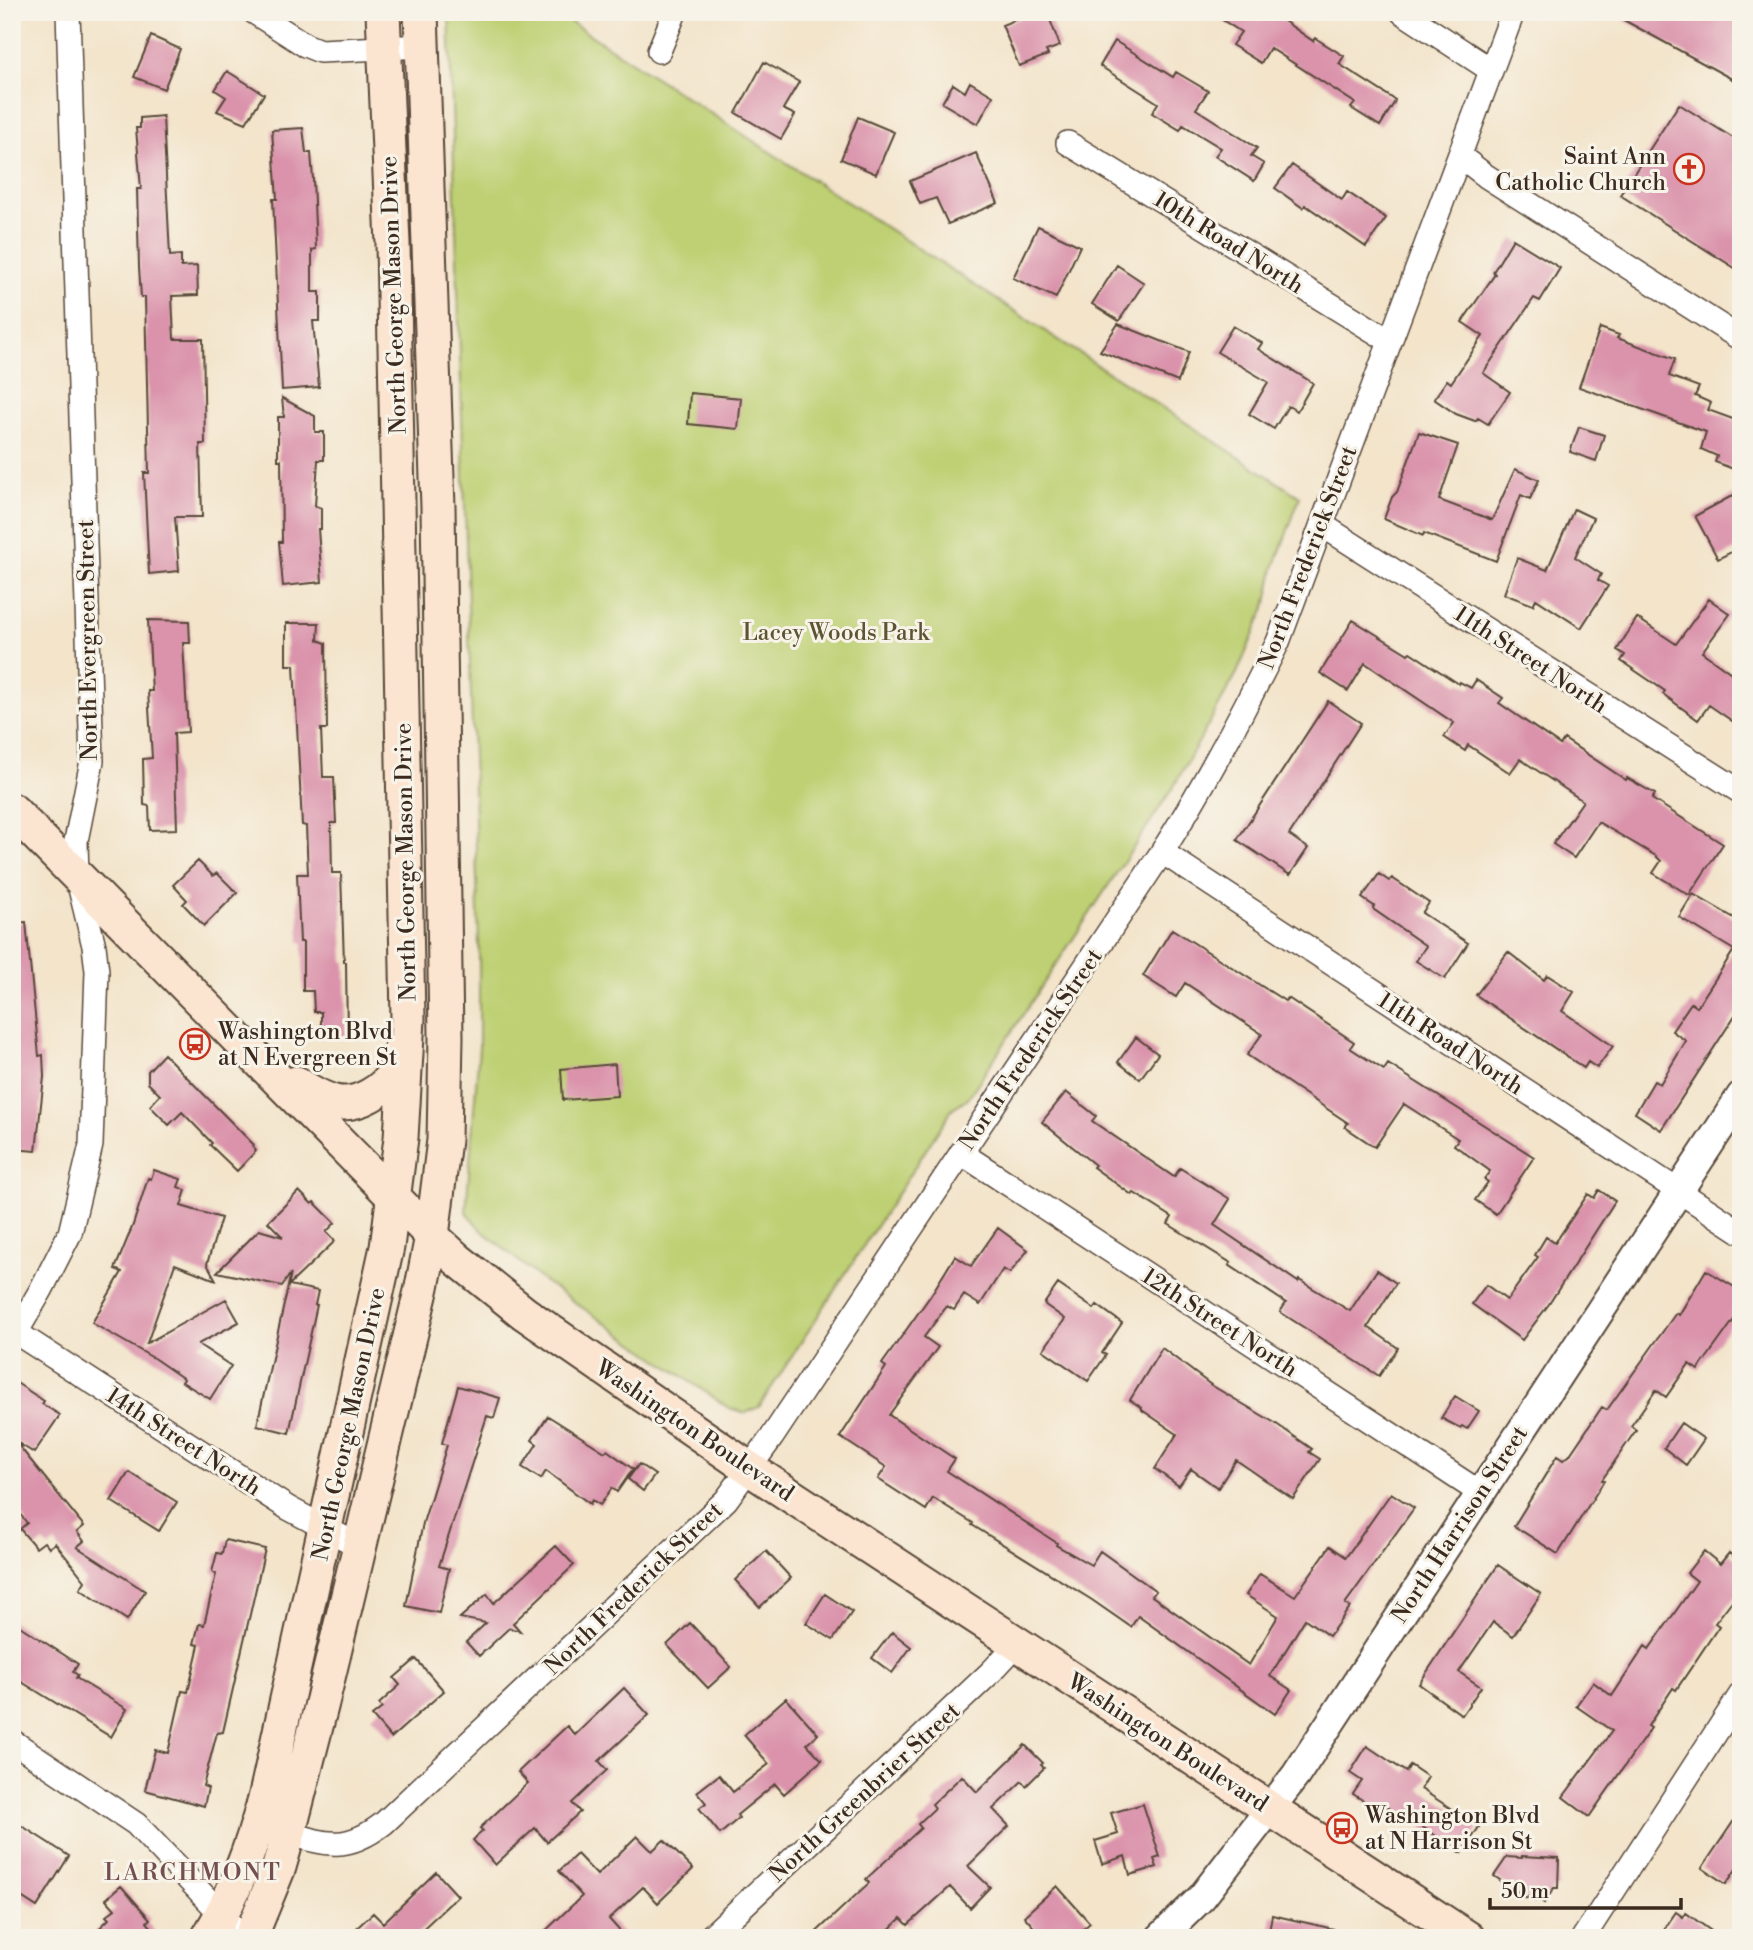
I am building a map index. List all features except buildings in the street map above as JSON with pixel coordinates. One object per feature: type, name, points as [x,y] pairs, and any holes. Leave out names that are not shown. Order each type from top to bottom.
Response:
[{"type":"main road","name":"North George Mason Drive","points":[[250,1938],[279,1867],[273,1827],[325,1530],[387,1247],[395,1198],[408,1019],[393,244],[383,12]]},
{"type":"main road","name":"North George Mason Drive","points":[[225,1930],[249,1853],[273,1827],[359,1546],[432,1236],[444,1140],[446,1037],[438,507],[421,12]]},
{"type":"main road","name":"Washington Boulevard","points":[[12,810],[432,1236],[524,1313],[750,1469],[1468,1938]]},
{"type":"main road","points":[[258,1057],[298,1084],[332,1101],[355,1101],[373,1093],[394,1072],[408,1019]]},
{"type":"street","name":"North Evergreen Street","points":[[14,1331],[41,1290],[70,1233],[91,1145],[97,971],[94,946],[77,877],[79,822],[92,761],[68,12]]},
{"type":"street","points":[[254,12],[304,45],[320,51],[424,46]]},
{"type":"street","points":[[659,51],[674,12]]},
{"type":"street","points":[[1402,12],[1490,70]]},
{"type":"street","name":"North Frederick Street","points":[[273,1827],[337,1845],[372,1833],[726,1500],[750,1469],[1162,852],[1230,738],[1278,642],[1513,12]]},
{"type":"street","name":"10th Road North","points":[[1068,143],[1390,341]]},
{"type":"street","points":[[1460,156],[1497,183],[1741,339]]},
{"type":"street","name":"11th Street North","points":[[1321,525],[1741,792]]},
{"type":"street","name":"11th Road North","points":[[1162,852],[1741,1232]]},
{"type":"street","name":"North Harrison Street","points":[[1160,1938],[1202,1897],[1271,1809],[1741,1096]]},
{"type":"street","name":"12th Street North","points":[[961,1153],[1479,1492]]},
{"type":"street","name":"14th Street North","points":[[14,1331],[288,1508],[359,1546]]},
{"type":"street","name":"North Greenbrier Street","points":[[709,1938],[992,1671],[1017,1644]]},
{"type":"street","points":[[1583,1938],[1741,1695]]},
{"type":"street","points":[[12,1741],[136,1824],[225,1930]]},
{"type":"green space","name":"Lacey Woods Park","points":[[449,12],[555,12],[1300,497],[1274,568],[1267,603],[1237,673],[1174,786],[968,1098],[953,1108],[759,1407],[745,1413],[729,1408],[542,1280],[481,1230],[466,1212],[479,1047],[479,944]]},
{"type":"place","name":"Saint Ann Catholic Church","points":[[1689,169]]},
{"type":"place","name":"Washington Blvd at N Evergreen St","points":[[195,1044]]},
{"type":"place","name":"Washington Blvd at N Harrison St","points":[[1342,1828]]},
{"type":"district","name":"LARCHMONT","points":[[193,1872]]}]
